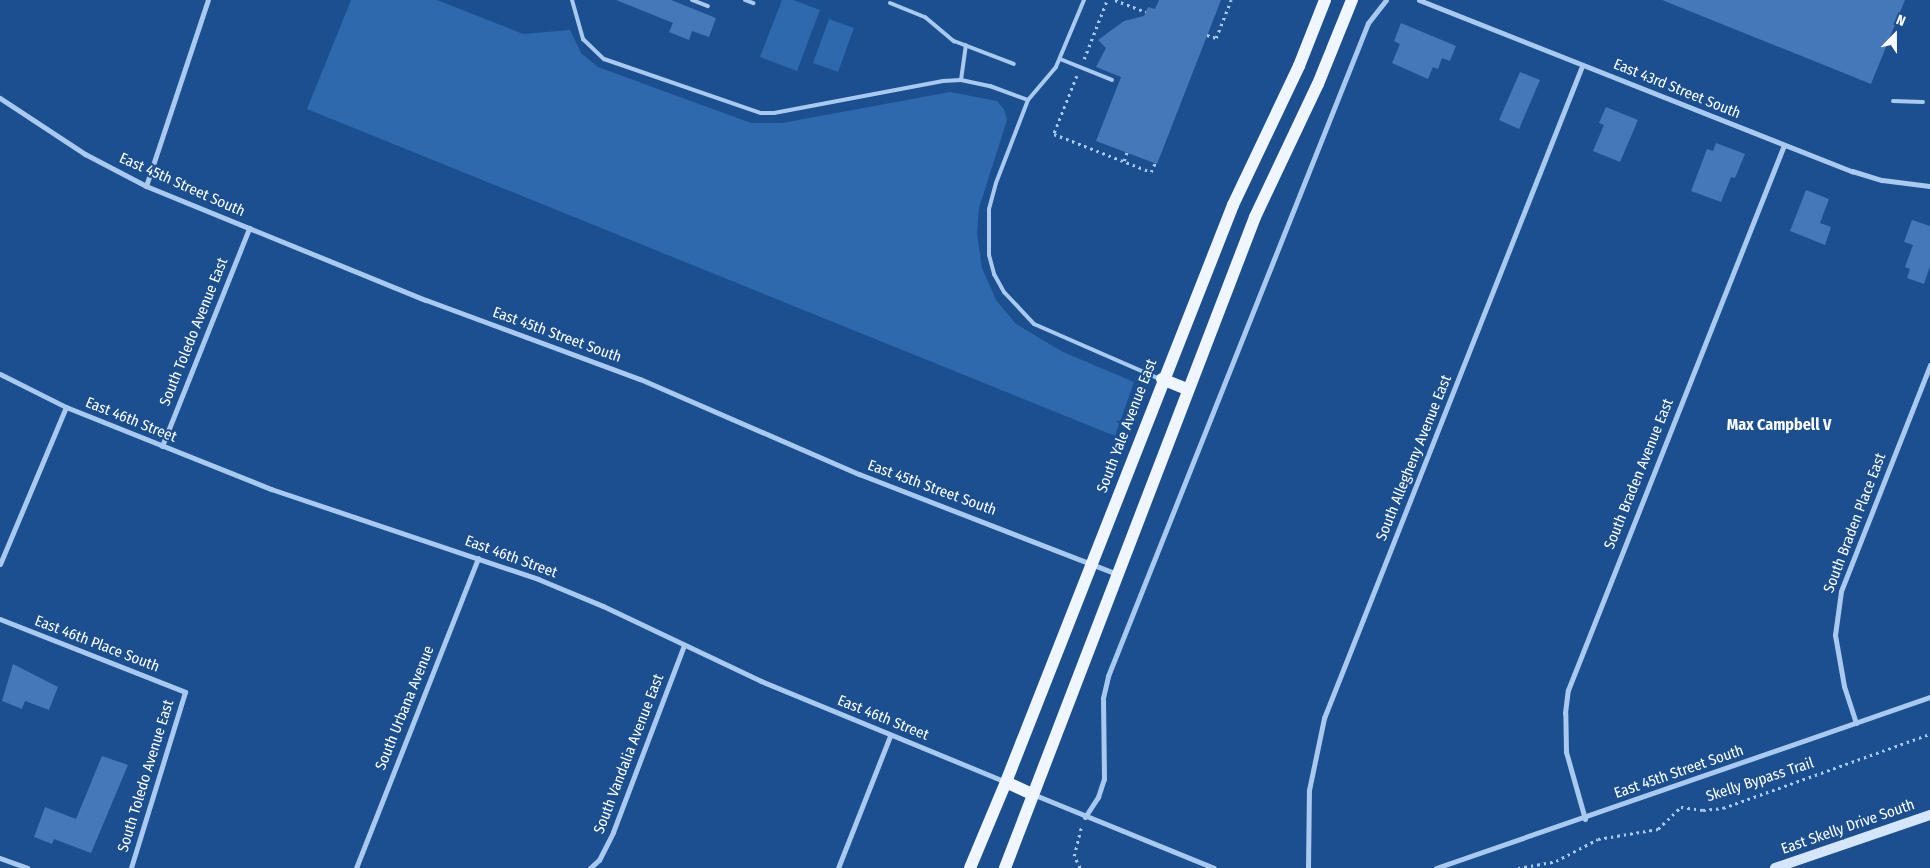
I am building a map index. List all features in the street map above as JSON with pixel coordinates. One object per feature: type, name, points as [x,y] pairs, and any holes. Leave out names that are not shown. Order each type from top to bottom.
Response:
[{"type":"main road","name":"South Yale Avenue East","points":[[970,868],[1092,564],[1162,379],[1233,205],[1299,66],[1324,0]]},
{"type":"main road","points":[[1005,868],[1187,389],[1255,217],[1318,84],[1352,0]]},
{"type":"main road","points":[[1162,379],[1187,389]]},
{"type":"main road","points":[[1006,782],[1032,794]]},
{"type":"main road","name":"East Skelly Drive South","points":[[1775,868],[1930,815]]},
{"type":"street","points":[[146,186],[208,0]]},
{"type":"street","points":[[1085,818],[1098,798],[1104,779],[1103,704],[1108,676],[1368,23],[1386,0]]},
{"type":"street","name":"East 43rd Street South","points":[[1419,0],[1784,145],[1882,180],[1930,186]]},
{"type":"street","name":"South Allegheny Avenue East","points":[[1308,868],[1309,790],[1324,718],[1582,66]]},
{"type":"street","name":"East 45th Street South","points":[[0,98],[85,154],[146,186],[436,304],[640,379],[859,474],[1117,574]]},
{"type":"street","name":"South Braden Avenue East","points":[[1585,819],[1566,752],[1565,713],[1570,683],[1784,145]]},
{"type":"street","name":"South Toledo Avenue East","points":[[162,446],[249,228]]},
{"type":"street","name":"South Braden Place East","points":[[1856,723],[1844,686],[1835,635],[1840,591],[1930,365]]},
{"type":"street","name":"East 46th Street","points":[[0,374],[66,407],[271,489],[478,558],[604,606],[684,645],[890,736],[1006,782]]},
{"type":"street","points":[[0,564],[66,407]]},
{"type":"street","name":"South Urbana Avenue","points":[[356,868],[478,558]]},
{"type":"street","name":"East 46th Place South","points":[[0,619],[185,692]]},
{"type":"street","name":"South Vandalia Avenue East","points":[[590,868],[599,860],[614,832],[684,645]]},
{"type":"street","name":"South Toledo Avenue East","points":[[131,868],[185,692]]},
{"type":"street","name":"East 45th Street South","points":[[1436,868],[1585,819],[1930,697]]},
{"type":"street","points":[[838,868],[890,736]]},
{"type":"street","points":[[1032,794],[1085,818],[1214,868]]},
{"type":"street","points":[[0,858],[27,868]]},
{"type":"lane","points":[[572,0],[583,39],[604,59],[761,113],[961,80],[990,86],[1028,100]]},
{"type":"lane","points":[[692,0],[708,6]]},
{"type":"lane","points":[[745,0],[753,3]]},
{"type":"lane","points":[[1084,0],[1060,59],[1028,100],[989,209],[987,234],[994,274],[1018,311],[1034,324],[1162,379]]},
{"type":"lane","points":[[890,3],[925,17],[954,41],[1014,64]]},
{"type":"lane","points":[[961,80],[966,45]]},
{"type":"lane","points":[[1060,59],[1112,80]]},
{"type":"lane","points":[[1893,101],[1923,102]]},
{"type":"path","points":[[1107,0],[1054,134],[1151,172],[1155,163]]},
{"type":"path","points":[[1115,0],[1146,12]]},
{"type":"path","points":[[1207,35],[1216,38],[1231,0]]},
{"type":"path","points":[[1124,161],[1127,152]]},
{"type":"path","name":"Skelly Bypass Trail","points":[[1518,868],[1556,861],[1598,839],[1658,829],[1681,807],[1703,810],[1723,808],[1930,734]]},
{"type":"path","points":[[1080,868],[1074,856],[1085,818]]},
{"type":"shaded area","points":[[351,0],[437,0],[523,34],[570,30],[581,53],[598,67],[751,123],[782,123],[950,92],[997,101],[1004,109],[1007,120],[979,208],[977,234],[982,268],[996,300],[1016,324],[1063,352],[1134,382],[1115,436],[307,109]]},
{"type":"shaded area","points":[[782,0],[793,0],[820,10],[797,71],[760,57]]},
{"type":"shaded area","points":[[829,19],[854,28],[838,72],[813,63]]},
{"type":"building","points":[[616,0],[671,0],[716,18],[709,37],[692,31],[689,40],[669,32],[673,23]]},
{"type":"building","points":[[1159,0],[1221,0],[1157,164],[1096,141],[1121,77],[1096,67],[1106,48],[1098,40],[1124,21],[1144,16],[1148,7],[1155,9]]},
{"type":"building","points":[[1662,0],[1905,0],[1871,84]]},
{"type":"building","points":[[1401,23],[1456,46],[1450,61],[1442,58],[1438,69],[1433,67],[1428,79],[1392,63],[1400,44],[1394,41]]},
{"type":"building","points":[[1520,72],[1540,80],[1519,129],[1499,120]]},
{"type":"building","points":[[1606,107],[1638,120],[1620,162],[1593,151],[1604,125],[1599,123]]},
{"type":"building","points":[[1716,143],[1745,154],[1735,178],[1731,177],[1721,202],[1691,191],[1707,149],[1713,151]]},
{"type":"building","points":[[1806,190],[1829,199],[1820,223],[1831,227],[1825,245],[1790,231]]},
{"type":"building","points":[[1912,220],[1930,226],[1930,266],[1924,284],[1907,278],[1910,269],[1905,267],[1913,245],[1904,242]]},
{"type":"building","points":[[13,664],[58,687],[49,710],[25,701],[22,709],[2,701]]},
{"type":"building","points":[[102,756],[128,765],[91,853],[54,839],[52,844],[34,837],[45,807],[76,819]]},
{"type":"district","name":"Max Campbell V","points":[[1779,425]]}]
